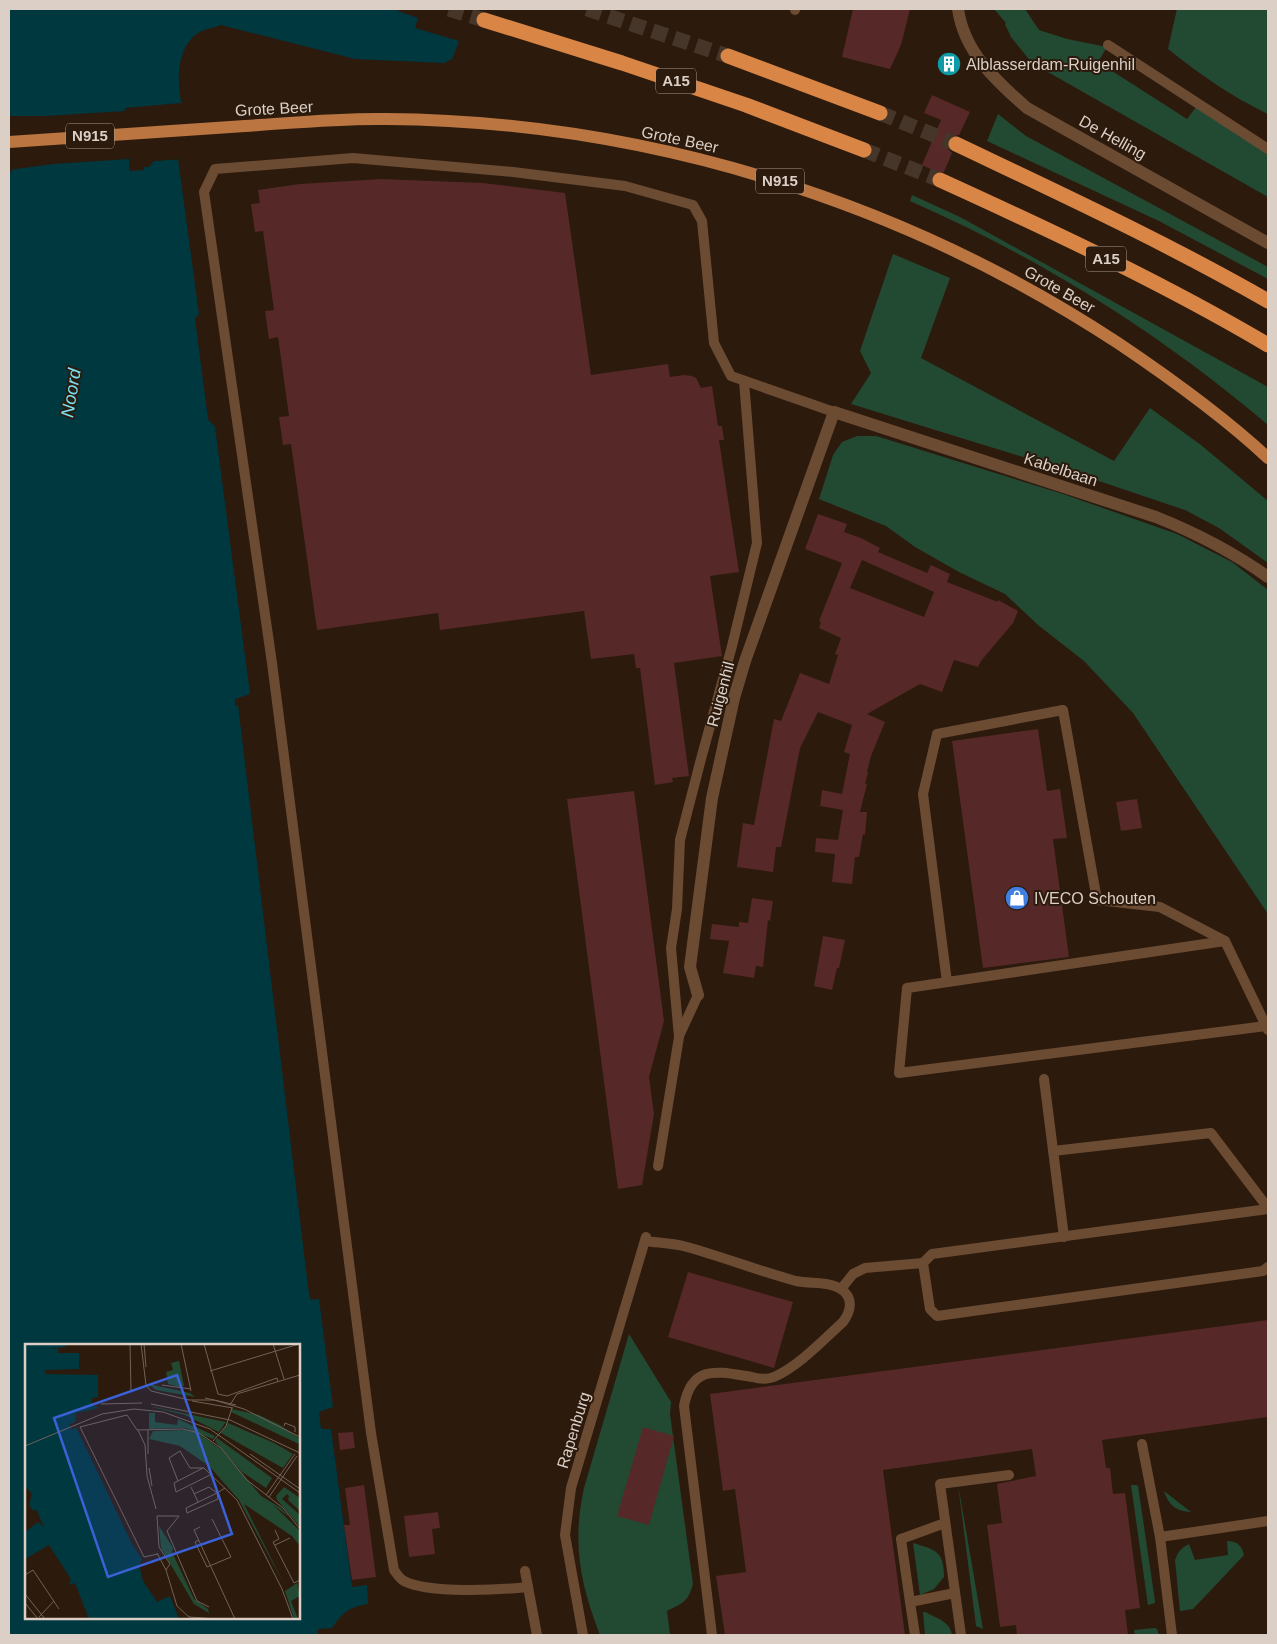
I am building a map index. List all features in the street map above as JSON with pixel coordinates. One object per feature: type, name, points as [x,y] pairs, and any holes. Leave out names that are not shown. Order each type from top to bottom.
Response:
[{"type":"highway","name":"A15","points":[[484,20],[710,93],[864,150]]},
{"type":"highway","points":[[728,56],[880,114]]},
{"type":"highway","name":"A15","points":[[956,144],[1144,233],[1268,301]]},
{"type":"highway","name":"A15","points":[[940,180],[1034,223],[1143,277],[1268,345]]},
{"type":"main road","name":"Grote Beer","points":[[9,142],[294,123],[384,119],[461,122],[544,130],[700,158],[770,178],[851,206],[916,232],[970,258],[1032,291],[1093,327],[1151,365],[1208,407],[1268,458]]},
{"type":"street","name":"De Helling","points":[[958,9],[964,34],[980,62],[1003,87],[1027,108],[1268,243]]},
{"type":"street","name":"Kabelbaan","points":[[834,412],[1156,517],[1230,551],[1268,577]]},
{"type":"street","name":"Ruigenhil","points":[[698,995],[690,967],[712,798],[732,706],[745,661],[834,412]]},
{"type":"lane","points":[[1108,45],[1268,149]]},
{"type":"lane","points":[[528,1587],[499,1590],[423,1588],[402,1581],[394,1570],[371,1433],[272,662],[204,192],[214,169],[353,158],[513,172],[625,186],[693,205],[702,221],[714,343],[731,376],[834,412]]},
{"type":"lane","points":[[658,1166],[679,1037],[671,948],[676,909],[680,840],[732,646],[757,543],[744,381]]},
{"type":"lane","points":[[947,982],[923,794],[936,734],[1063,710],[1097,900],[1160,907],[1225,941],[1267,1028],[900,1073],[907,988],[1225,941]]},
{"type":"lane","points":[[679,1037],[698,995]]},
{"type":"lane","points":[[1044,1078],[1064,1237]]},
{"type":"lane","points":[[712,1635],[684,1406],[686,1393],[693,1382],[701,1375],[715,1372],[762,1379],[772,1378],[789,1369],[843,1322],[851,1307],[849,1297],[841,1289],[854,1274],[865,1268],[923,1263],[932,1254],[1268,1209],[1211,1133],[1053,1151]]},
{"type":"lane","name":"Rapenburg","points":[[583,1635],[565,1535],[572,1488],[646,1239],[684,1246],[798,1281],[830,1285],[841,1289]]},
{"type":"lane","points":[[923,1263],[930,1309],[937,1316],[1263,1271],[1268,1267]]},
{"type":"lane","points":[[1142,1444],[1160,1537],[1172,1635]]},
{"type":"lane","points":[[961,1635],[940,1484],[1009,1475]]},
{"type":"lane","points":[[1160,1537],[1268,1521]]},
{"type":"lane","points":[[915,1635],[902,1539],[945,1523]]},
{"type":"lane","points":[[525,1571],[536,1635]]},
{"type":"lane","points":[[910,1602],[955,1592]]},
{"type":"green space","points":[[994,9],[1025,9],[1039,30],[1067,39],[1107,47],[1098,62],[1187,119],[1196,107],[1268,153],[1268,197],[1032,63],[1011,37],[1006,23]]},
{"type":"green space","points":[[1177,9],[1268,9],[1268,114],[1216,85],[1168,49]]},
{"type":"green space","points":[[998,114],[1026,136],[1268,267],[1268,279],[1159,221],[987,141]]},
{"type":"green space","points":[[912,195],[960,217],[1268,387],[1268,425],[1185,359],[1142,329],[1097,300],[1006,247],[910,201]]},
{"type":"green space","points":[[893,254],[950,278],[921,358],[1114,461],[1150,408],[1201,445],[1268,501],[1268,563],[1219,528],[1185,510],[1075,473],[851,404],[871,373],[860,351]]},
{"type":"green space","points":[[857,436],[876,436],[1063,494],[1177,534],[1232,562],[1268,590],[1268,914],[1133,713],[1084,661],[1038,625],[1005,594],[959,572],[915,547],[886,526],[819,499],[833,455],[842,442]]},
{"type":"green space","points":[[629,1334],[671,1402],[670,1414],[693,1584],[687,1598],[667,1611],[670,1635],[600,1635],[587,1598],[580,1563],[580,1508],[584,1488]]},
{"type":"green space","points":[[958,1484],[983,1629],[976,1626]]},
{"type":"green space","points":[[1131,1485],[1138,1486],[1155,1601],[1155,1603],[1148,1605]]},
{"type":"green space","points":[[1164,1491],[1191,1512],[1174,1507]]},
{"type":"green space","points":[[1227,1541],[1238,1544],[1244,1555],[1193,1609],[1180,1611],[1175,1560],[1179,1552],[1189,1544],[1195,1560],[1228,1555]]},
{"type":"green space","points":[[913,1543],[937,1553],[944,1568],[944,1577],[934,1589],[920,1595]]},
{"type":"green space","points":[[923,1612],[945,1623],[951,1630],[952,1635],[925,1635]]},
{"type":"green space","points":[[1155,1628],[1159,1635],[1135,1635],[1134,1630]]},
{"type":"water","name":"Noord","points":[[9,9],[398,9],[398,11],[418,18],[415,28],[459,41],[452,59],[444,63],[355,59],[221,25],[198,33],[186,47],[182,56],[179,76],[182,105],[126,108],[130,171],[144,167],[154,161],[178,159],[199,314],[195,319],[208,419],[215,427],[250,694],[235,699],[235,706],[238,705],[309,1295],[311,1300],[319,1299],[333,1407],[319,1412],[321,1429],[331,1429],[352,1587],[367,1585],[368,1604],[347,1611],[332,1628],[318,1629],[318,1635],[9,1635],[9,175],[12,170],[9,116]]},
{"type":"pier","points":[[181,103],[182,108],[128,110],[133,168],[142,167],[153,158],[178,156],[181,159],[154,161],[149,167],[144,167],[144,170],[130,171],[129,159],[53,164],[9,170],[9,116],[46,116],[125,111],[125,108]]},
{"type":"building","points":[[853,9],[910,9],[901,45],[890,69],[842,57]]},
{"type":"building","points":[[932,95],[970,112],[959,135],[951,136],[947,140],[948,149],[952,153],[944,172],[937,172],[922,165],[941,120],[924,113]]},
{"type":"building","points":[[381,179],[483,183],[565,193],[591,375],[668,364],[670,377],[692,376],[696,378],[701,388],[712,386],[718,426],[722,426],[724,440],[719,440],[739,572],[710,576],[722,656],[674,663],[689,776],[672,778],[673,782],[655,785],[640,668],[636,668],[634,654],[591,659],[584,611],[440,630],[438,613],[317,630],[291,444],[283,445],[279,417],[289,416],[278,337],[269,339],[265,311],[274,310],[263,231],[255,232],[251,204],[260,203],[258,190],[300,184]]},
{"type":"building","points":[[818,514],[847,524],[844,532],[880,548],[878,552],[927,573],[931,565],[950,574],[947,582],[998,602],[998,600],[1018,611],[1013,623],[978,667],[954,660],[942,692],[920,684],[867,714],[885,722],[871,756],[867,772],[865,784],[867,784],[860,812],[867,812],[865,835],[863,834],[859,857],[855,857],[852,884],[832,882],[835,854],[815,852],[816,838],[838,840],[843,810],[820,806],[822,790],[842,794],[850,754],[844,752],[852,725],[818,712],[800,748],[781,847],[776,847],[773,872],[737,867],[743,823],[754,825],[774,719],[781,721],[800,673],[829,684],[838,655],[835,654],[841,638],[819,628],[821,622],[819,621],[842,563],[805,549]],"holes":[[[862,560],[934,592],[924,617],[850,588]]]},
{"type":"building","name":"IVECO Schouten","points":[[1038,729],[1047,791],[1060,789],[1067,838],[1053,839],[1069,957],[983,968],[952,741]]},
{"type":"building","points":[[634,791],[664,1021],[649,1077],[654,1114],[642,1185],[618,1189],[567,799]]},
{"type":"building","points":[[1137,799],[1142,828],[1121,831],[1116,802]]},
{"type":"building","points":[[752,898],[773,901],[770,921],[768,920],[763,967],[756,966],[754,978],[723,973],[729,941],[710,939],[712,924],[739,927],[739,922],[748,923]]},
{"type":"building","points":[[823,936],[845,940],[832,990],[814,986]]},
{"type":"building","points":[[688,1272],[793,1302],[774,1368],[668,1337]]},
{"type":"building","points":[[1268,1320],[1268,1417],[1102,1440],[1106,1468],[1110,1468],[1113,1494],[1125,1493],[1140,1608],[1125,1610],[1128,1635],[1017,1635],[1016,1625],[1000,1627],[987,1525],[1002,1523],[997,1484],[1036,1476],[1032,1449],[883,1470],[905,1635],[725,1635],[716,1576],[746,1572],[735,1489],[723,1491],[710,1394]]},
{"type":"building","points":[[643,1427],[674,1436],[649,1525],[617,1516]]},
{"type":"building","points":[[353,1432],[355,1448],[340,1450],[338,1433]]},
{"type":"building","points":[[364,1485],[376,1577],[352,1580],[344,1525],[350,1525],[345,1488]]},
{"type":"building","points":[[438,1512],[440,1528],[432,1529],[435,1554],[409,1557],[404,1516]]},
{"type":"tunnel","points":[[449,9],[484,20]]},
{"type":"tunnel","points":[[587,9],[728,56]]},
{"type":"tunnel","points":[[880,113],[956,144]]},
{"type":"tunnel","points":[[864,150],[940,180]]},
{"type":"place","name":"Alblasserdam-Ruigenhil","points":[[949,64]]},
{"type":"place","name":"IVECO Schouten","points":[[1017,898]]}]
